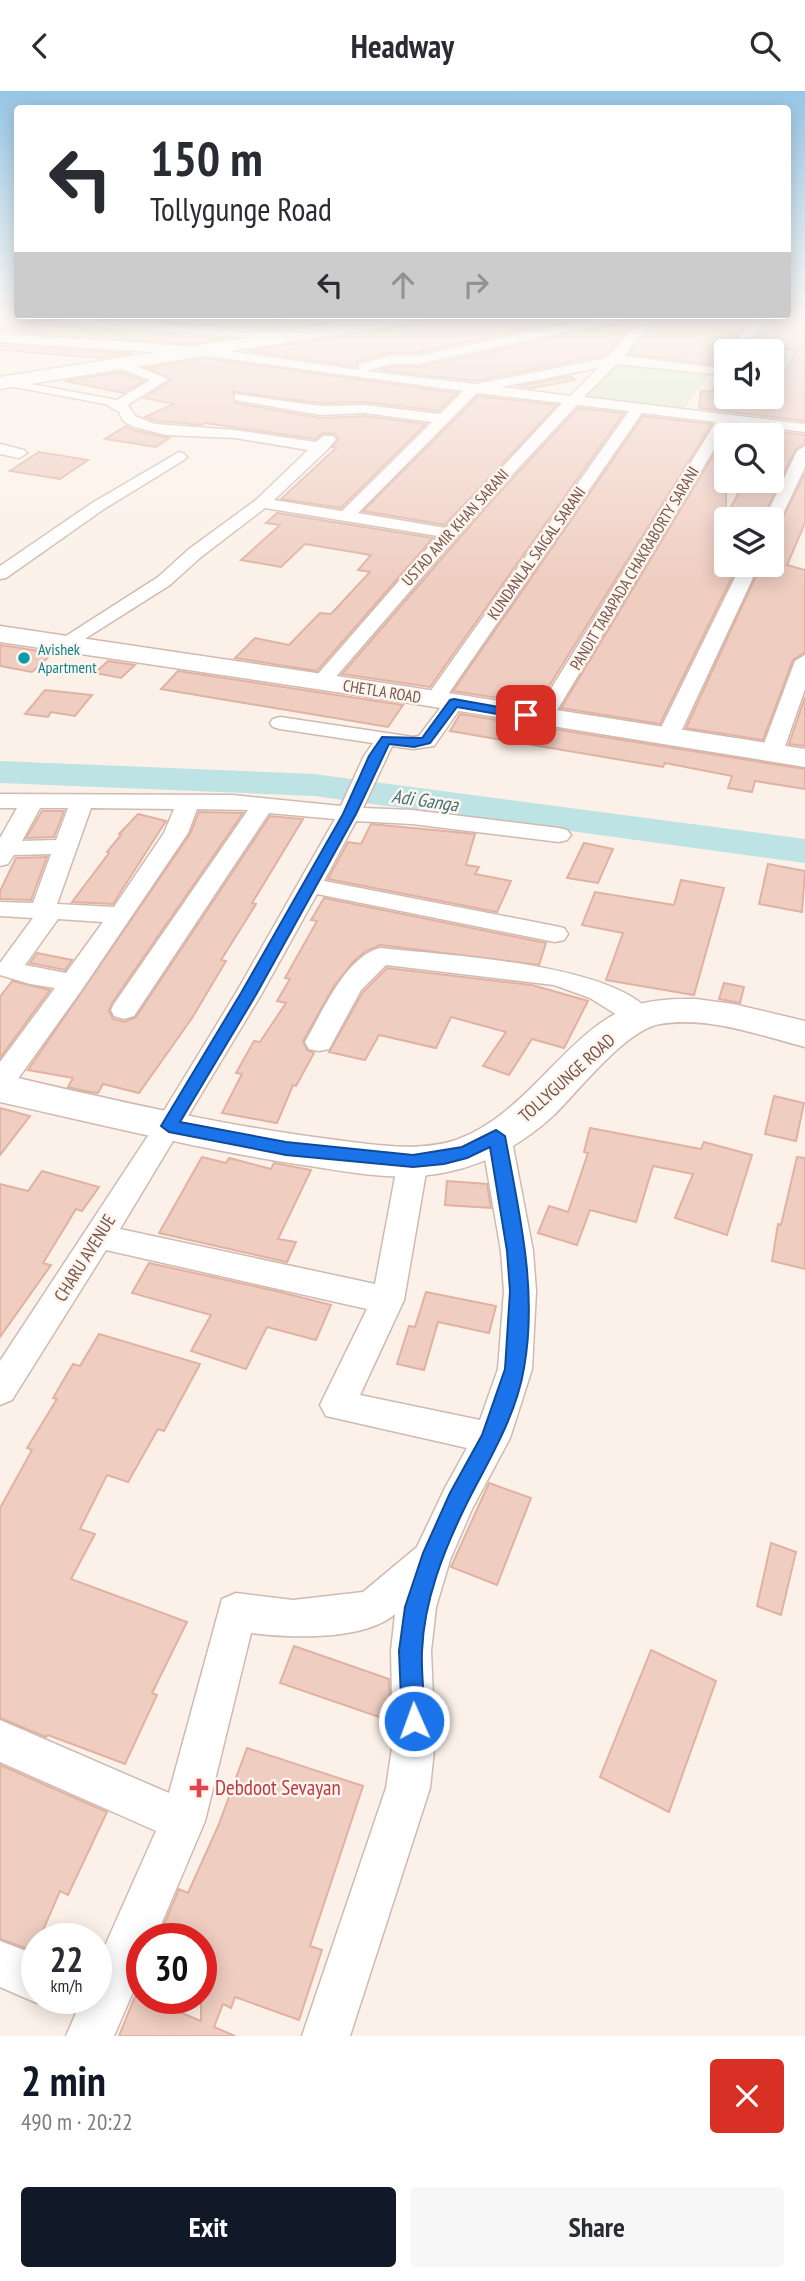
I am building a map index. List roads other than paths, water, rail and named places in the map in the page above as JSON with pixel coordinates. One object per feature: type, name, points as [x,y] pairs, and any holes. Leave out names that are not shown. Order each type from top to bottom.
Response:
[{"type":"main road","name":"CHETLA ROAD","points":[[0,634],[805,758]]},
{"type":"main road","name":"TOLLYGUNGE ROAD","points":[[0,1089],[286,1149],[413,1161],[444,1158],[467,1152],[509,1130],[549,1097],[596,1048],[640,1017],[657,1012],[719,1014],[805,1034]]},
{"type":"street","points":[[119,406],[126,410],[128,418],[148,426],[178,431],[239,434],[322,447]]},
{"type":"street","points":[[300,406],[322,409],[366,406],[444,419]]},
{"type":"street","points":[[65,643],[164,581],[195,553],[262,503],[322,447],[328,439],[325,429],[340,414],[366,406]]},
{"type":"street","points":[[346,516],[457,406]]},
{"type":"street","name":"USTAD AMIR KHAN SARANI","points":[[321,682],[448,533],[566,406]]},
{"type":"street","points":[[619,406],[690,409],[725,419],[805,428]]},
{"type":"street","name":"KUNDANLAL SAIGAL SARANI","points":[[381,748],[426,741],[444,701],[638,408]]},
{"type":"street","name":"PANDIT TARAPADA CHAKRABORTY SARANI","points":[[543,718],[725,419]]},
{"type":"street","points":[[0,449],[19,453]]},
{"type":"street","points":[[778,507],[805,451]]},
{"type":"street","points":[[0,574],[98,506],[179,457]]},
{"type":"street","points":[[262,503],[448,533]]},
{"type":"street","points":[[668,736],[744,577]]},
{"type":"street","points":[[772,752],[805,661]]},
{"type":"street","points":[[280,723],[381,748]]},
{"type":"street","name":"CHARU AVENUE","points":[[0,1389],[169,1126],[249,993],[350,812],[381,748]]},
{"type":"street","points":[[0,801],[263,804],[412,817],[559,835]]},
{"type":"street","points":[[2,851],[32,801]]},
{"type":"street","points":[[75,982],[30,976],[9,969],[46,913],[65,847],[82,802]]},
{"type":"street","points":[[0,1083],[121,915],[176,833],[188,803]]},
{"type":"street","points":[[124,1010],[263,804]]},
{"type":"street","points":[[2,851],[65,847]]},
{"type":"street","points":[[308,885],[555,935]]},
{"type":"street","points":[[0,909],[121,915]]},
{"type":"street","points":[[319,1042],[350,985],[380,955],[582,983],[604,992],[640,1017]]},
{"type":"street","points":[[326,2036],[408,1788],[414,1741],[411,1651],[416,1607],[431,1560],[458,1500],[492,1438],[515,1369],[520,1291],[516,1251],[496,1136]]},
{"type":"street","points":[[413,1161],[388,1300],[338,1405],[492,1438]]},
{"type":"street","points":[[97,1236],[388,1300]]},
{"type":"street","points":[[112,1974],[183,1821],[236,1612],[293,1619],[371,1610],[431,1560]]},
{"type":"street","points":[[0,1741],[183,1821]]},
{"type":"street","points":[[0,1964],[21,1973]]},
{"type":"waterway","name":"Adi Ganga","points":[[0,772],[314,785],[805,851]]},
{"type":"place","name":"Avishek Apartment","points":[[24,658]]},
{"type":"place","name":"Debdoot Sevayan","points":[[199,1788]]}]
